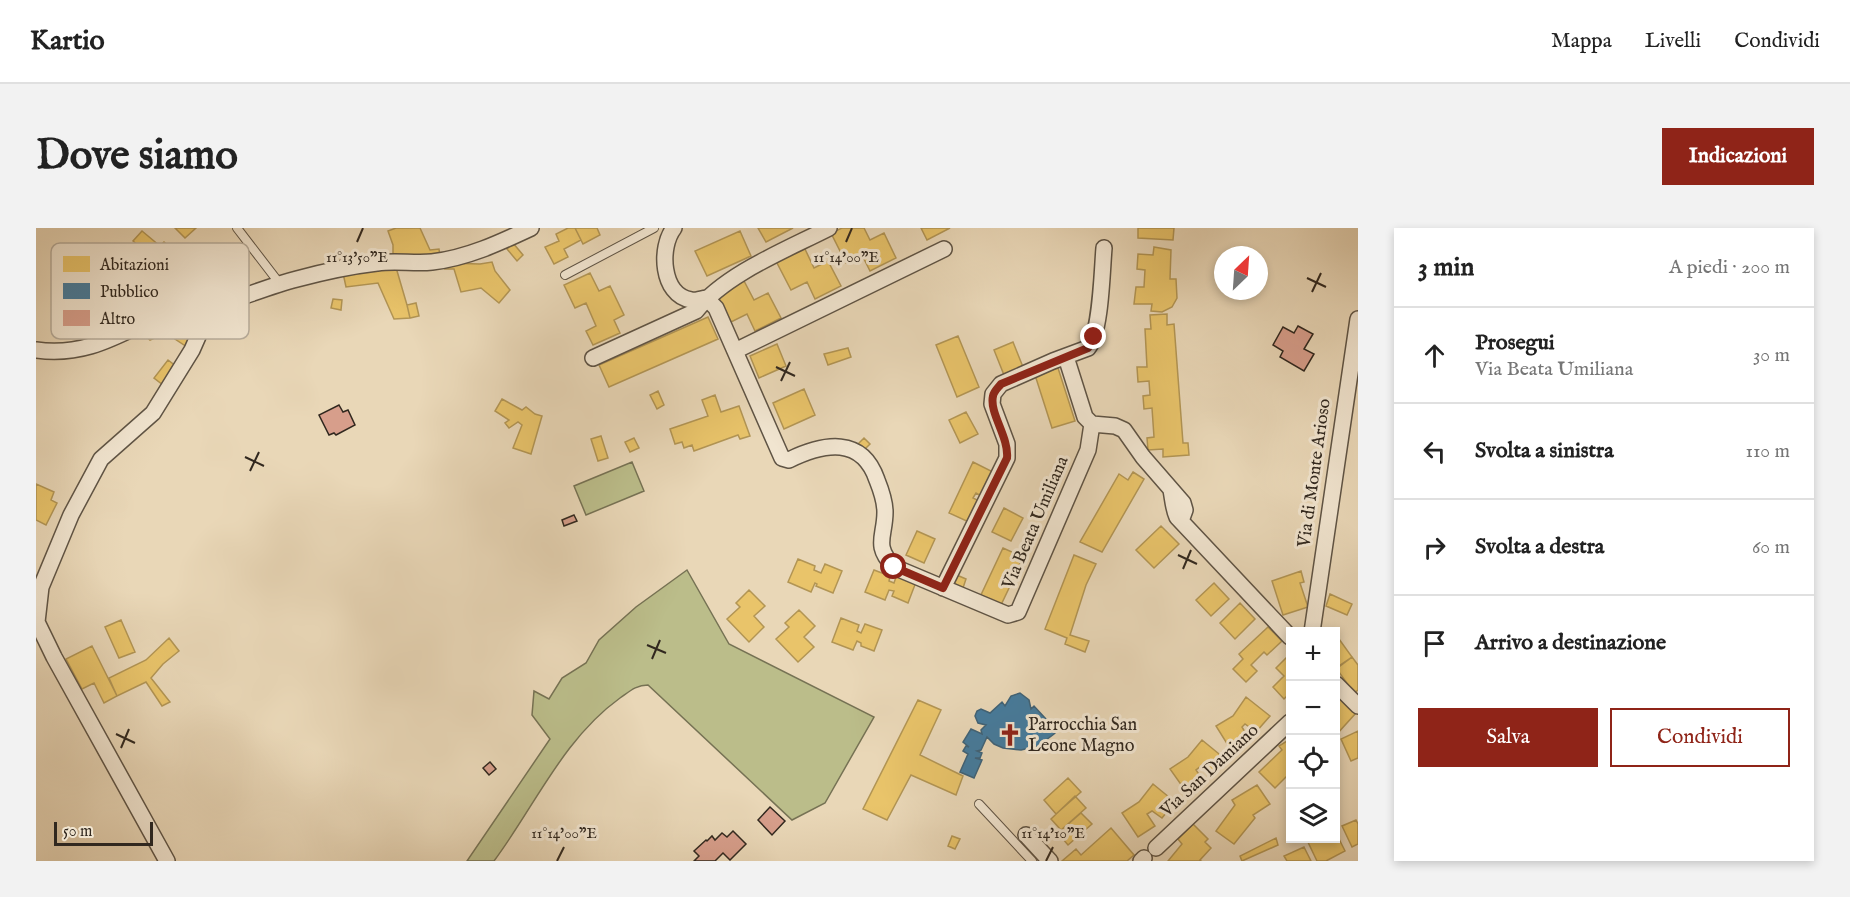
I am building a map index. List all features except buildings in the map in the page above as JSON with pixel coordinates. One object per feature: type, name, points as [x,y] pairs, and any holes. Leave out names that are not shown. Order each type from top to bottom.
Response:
[{"type":"street","points":[[249,294],[296,279],[377,263],[432,262],[482,251],[531,228]]},
{"type":"street","points":[[674,228],[667,237],[664,267],[668,279],[675,291],[691,300],[706,298]]},
{"type":"street","points":[[593,358],[696,311],[706,298],[732,279],[829,228]]},
{"type":"street","points":[[943,588],[1007,458],[1007,444],[992,404],[993,394],[1001,384],[1088,348],[1092,344],[1096,327],[1104,248]]},
{"type":"street","points":[[735,351],[944,249]]},
{"type":"street","name":"Via Beata Umiliana","points":[[706,298],[716,308],[782,458],[789,460],[803,453],[831,447],[855,450],[868,461],[882,495],[885,512],[882,538],[883,556],[894,567],[1008,615],[1018,612],[1088,450],[1092,424]]},
{"type":"street","name":"Via di Monte Arioso","points":[[1313,627],[1358,319]]},
{"type":"street","points":[[36,350],[68,352],[111,339]]},
{"type":"street","points":[[167,861],[37,622],[41,587],[71,515],[101,459],[153,413],[197,339]]},
{"type":"street","points":[[1066,357],[1085,417],[1092,424],[1124,429],[1143,457],[1183,503],[1185,510],[1181,521],[1286,633]]},
{"type":"street","points":[[1340,689],[1358,706]]},
{"type":"street","name":"Via San Damiano","points":[[1156,848],[1286,726]]},
{"type":"street","points":[[1026,835],[1050,861]]},
{"type":"lane","points":[[237,228],[249,243]]},
{"type":"lane","points":[[565,275],[654,228]]},
{"type":"lane","points":[[249,244],[280,284]]},
{"type":"lane","points":[[979,804],[1032,861]]},
{"type":"green space","points":[[632,462],[644,491],[586,515],[574,486]]},
{"type":"green space","points":[[687,570],[729,644],[874,717],[825,803],[792,820],[648,685],[644,685],[620,698],[582,733],[551,774],[494,861],[467,861],[550,739],[532,715],[534,691],[549,699],[562,678],[586,663],[599,640],[636,607]]},
{"type":"place","name":"Parrocchia San Leone Magno","points":[[1010,735]]},
{"type":"route","points":[[894,567],[943,588],[1007,458],[1007,444],[992,404],[993,394],[1001,384],[1088,348],[1094,337]]}]
